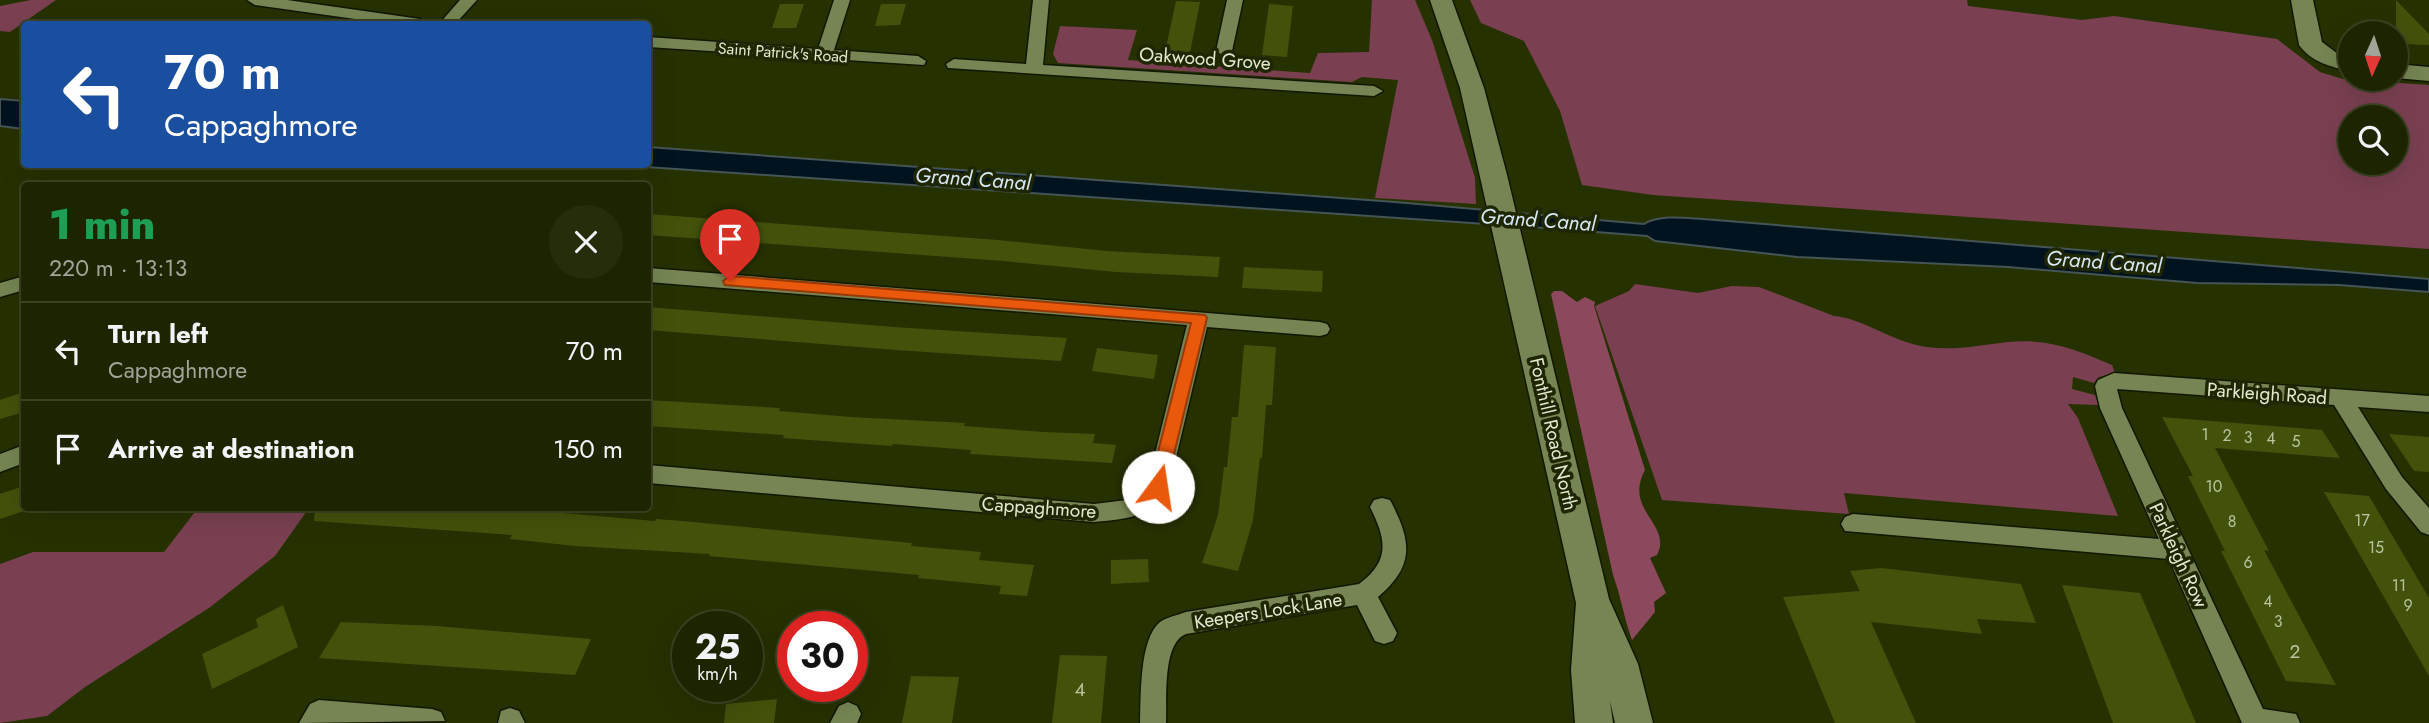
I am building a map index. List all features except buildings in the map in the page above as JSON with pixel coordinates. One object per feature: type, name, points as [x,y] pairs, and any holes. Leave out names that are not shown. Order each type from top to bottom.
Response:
[{"type":"main road","name":"Fonthill Road North","points":[[1441,0],[1472,88],[1494,175],[1592,599],[1620,664],[1634,723]]},
{"type":"main road","points":[[2302,0],[2311,45],[2330,59],[2338,61]]},
{"type":"main road","points":[[2408,72],[2429,74]]},
{"type":"main road","name":"Fonthill Road North","points":[[1592,599],[1589,670],[1594,723]]},
{"type":"street","points":[[255,0],[399,21]]},
{"type":"street","points":[[450,21],[469,0]]},
{"type":"street","points":[[825,54],[842,0]]},
{"type":"street","points":[[1034,68],[1041,0]]},
{"type":"street","name":"Oakwood Grove","points":[[1224,51],[1235,0]]},
{"type":"street","name":"Saint Patrick's Road","points":[[651,43],[918,61]]},
{"type":"street","name":"Oakwood Grove","points":[[954,64],[1374,91]]},
{"type":"street","points":[[651,275],[1320,329]]},
{"type":"street","points":[[0,290],[21,284]]},
{"type":"street","name":"Cappaghmore","points":[[651,474],[1094,513],[1133,509],[1158,487],[1199,318]]},
{"type":"street","name":"Parkleigh Road","points":[[2106,386],[2114,381],[2429,404]]},
{"type":"street","name":"Parkleigh Row","points":[[2106,386],[2111,408],[2255,721]]},
{"type":"street","points":[[2341,398],[2394,483],[2429,525]]},
{"type":"street","points":[[0,463],[21,455]]},
{"type":"street","name":"Keepers Lock Lane","points":[[1153,723],[1157,658],[1162,639],[1168,630],[1186,623],[1364,593],[1382,579],[1396,546],[1394,533],[1382,507]]},
{"type":"street","points":[[1853,524],[2177,550]]},
{"type":"street","points":[[1364,593],[1384,633]]},
{"type":"street","points":[[312,723],[319,712],[432,721]]},
{"type":"street","points":[[2255,721],[2287,723]]},
{"type":"shaded area","points":[[31,0],[56,0],[26,21],[21,21],[21,24],[10,32],[0,31],[0,6]]},
{"type":"shaded area","points":[[1372,0],[1415,0],[1432,40],[1475,178],[1476,204],[1375,198],[1398,80],[1362,77],[1352,82],[1058,63],[1053,54],[1060,26],[1137,30],[1128,60],[1310,73],[1318,53],[1369,52]]},
{"type":"shaded area","points":[[1470,0],[1967,0],[1968,6],[2082,20],[2114,16],[2277,39],[2320,72],[2338,77],[2338,91],[2408,91],[2408,84],[2429,85],[2429,249],[1653,195],[1582,185],[1560,111],[1524,41],[1481,23]]},
{"type":"shaded area","points":[[1635,284],[1698,293],[1732,286],[1759,287],[1915,345],[1947,348],[2036,342],[2074,350],[2112,365],[2115,373],[2099,377],[2094,383],[2073,377],[2072,389],[2095,395],[2099,405],[2068,404],[2078,418],[2118,516],[1844,493],[1849,514],[1662,500],[1595,306],[1629,291]]},
{"type":"shaded area","points":[[1554,291],[1562,291],[1577,302],[1585,297],[1595,302],[1645,470],[1640,484],[1640,496],[1643,507],[1659,534],[1660,544],[1657,555],[1650,558],[1666,593],[1654,602],[1655,612],[1632,640],[1613,575],[1551,294]]},
{"type":"shaded area","points":[[196,511],[307,511],[275,556],[209,608],[85,687],[47,716],[0,723],[0,564],[33,552],[164,552]]},
{"type":"water","points":[[0,99],[21,101],[21,129],[0,126]]},
{"type":"water","name":"Grand Canal","points":[[651,147],[1395,202],[1644,224],[1673,217],[1794,226],[2429,279],[2429,292],[2339,285],[2197,283],[2008,267],[1797,257],[1655,241],[1647,236],[651,167]]},
{"type":"route","points":[[730,281],[1199,318],[1158,487]]}]
